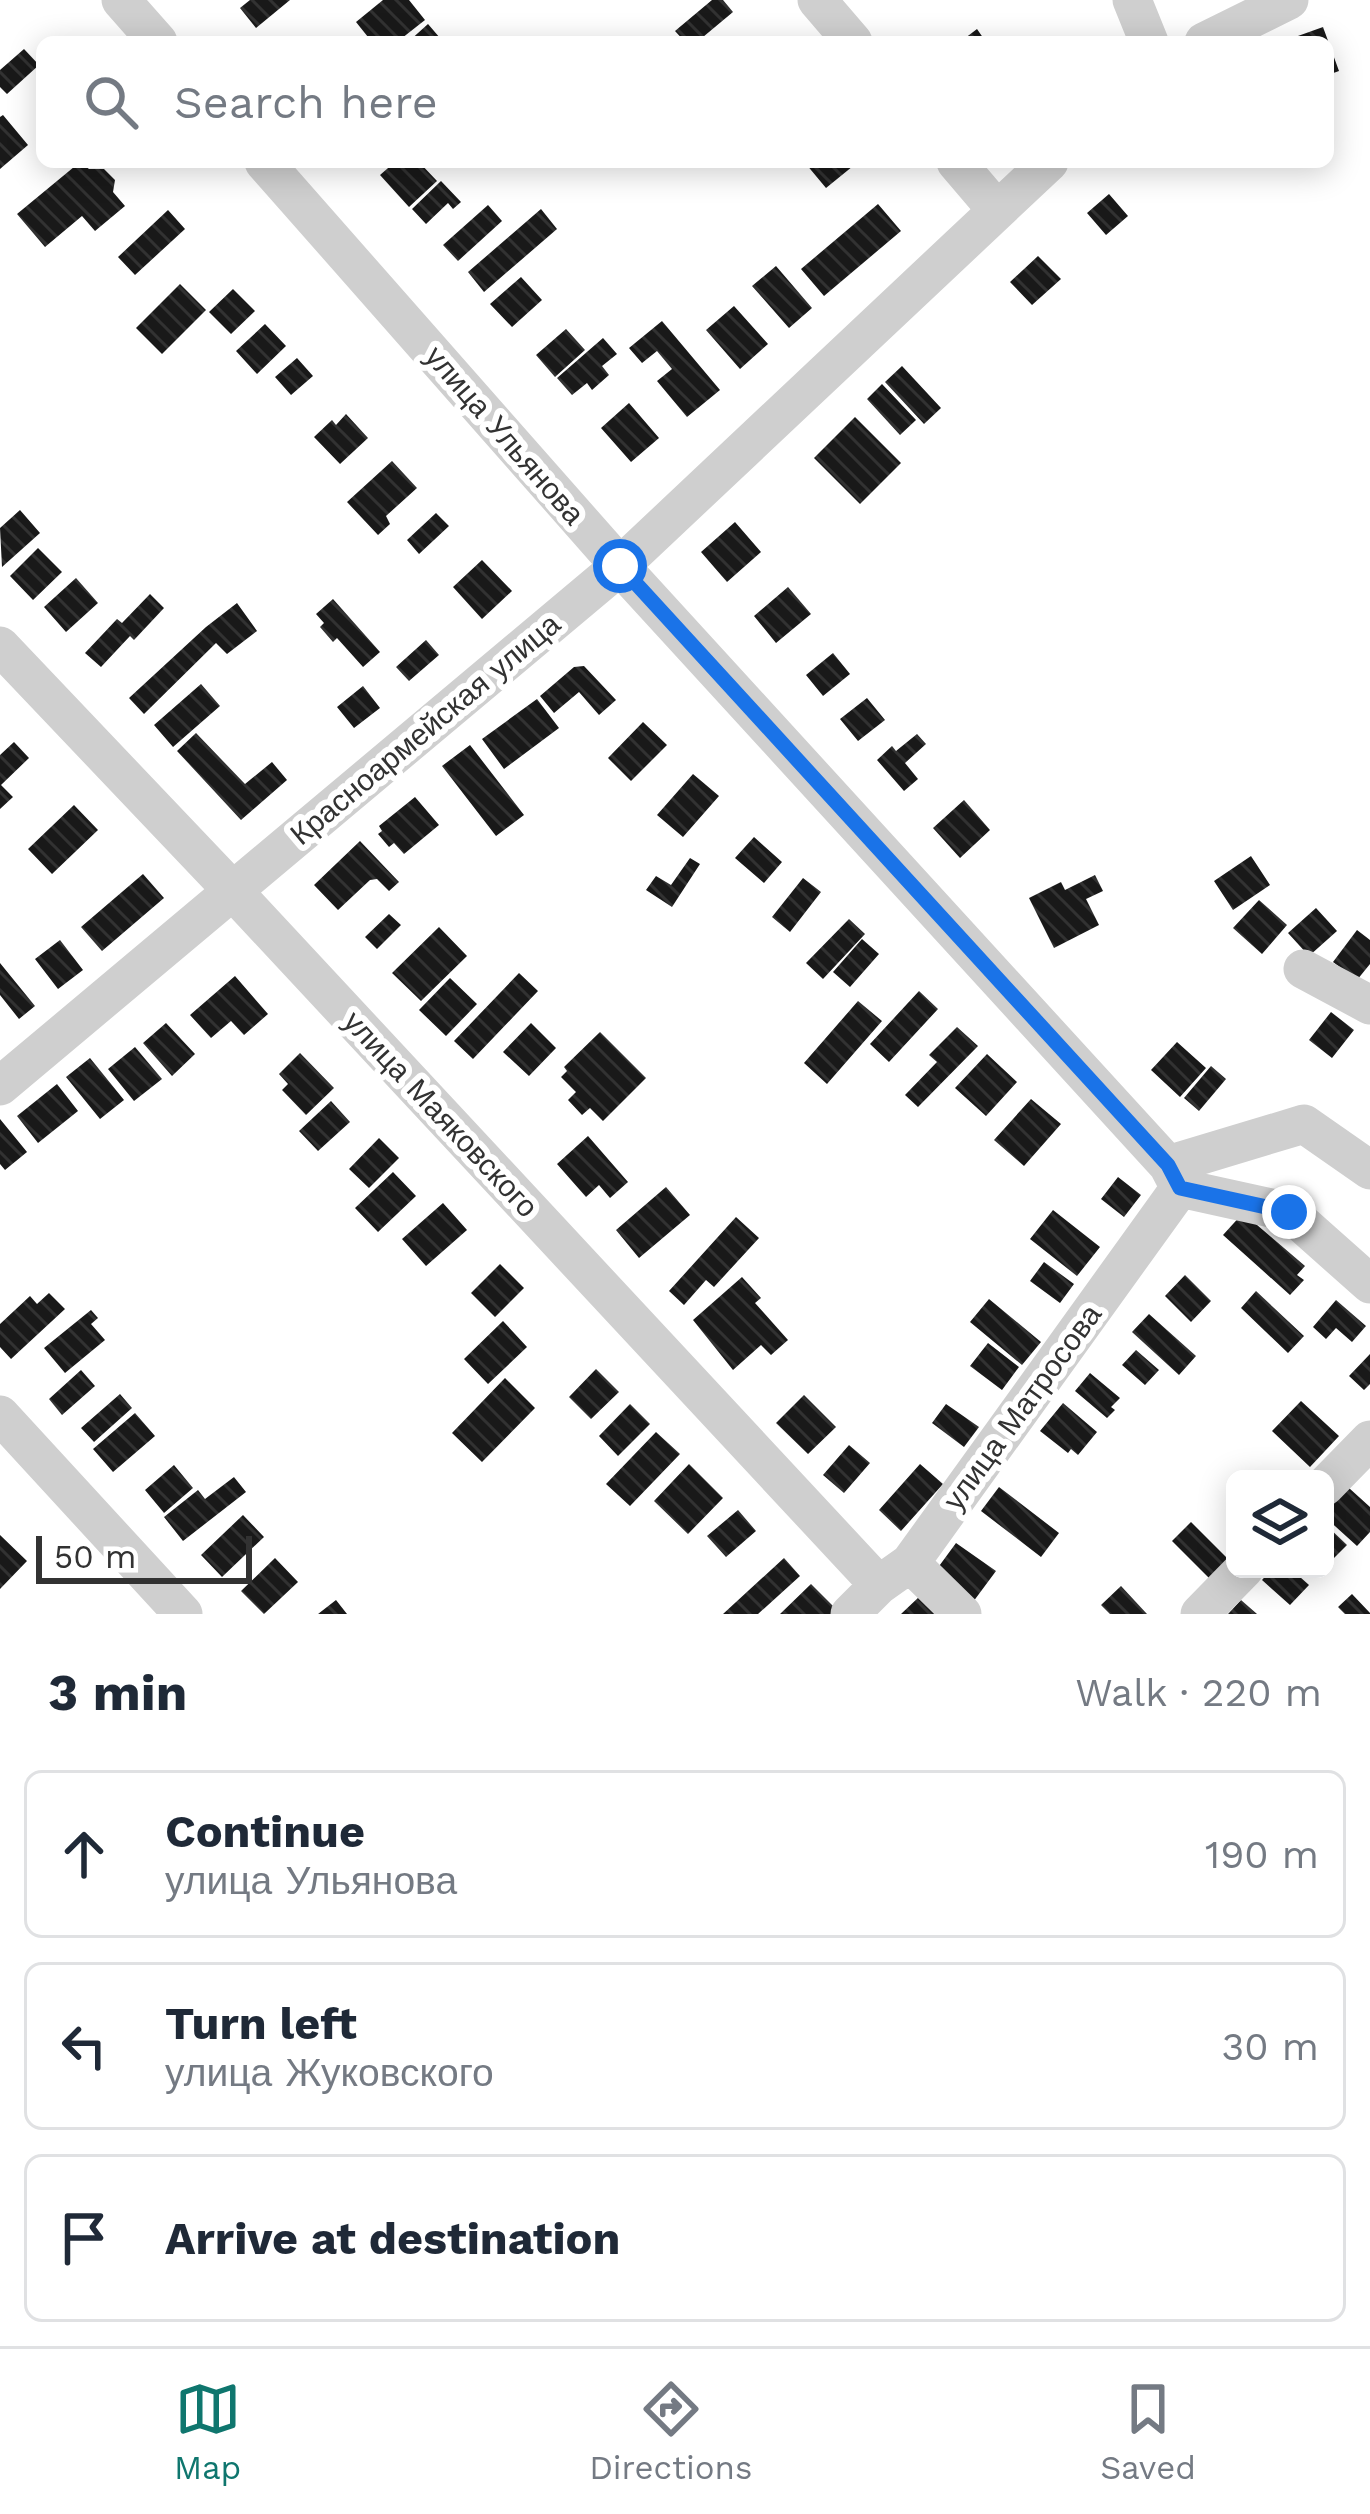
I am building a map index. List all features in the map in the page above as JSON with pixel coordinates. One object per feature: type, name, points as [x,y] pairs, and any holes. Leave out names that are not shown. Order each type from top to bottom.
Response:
[{"type":"street","points":[[121,0],[153,36]]},
{"type":"street","points":[[817,0],[848,36]]},
{"type":"street","points":[[1132,0],[1147,36]]},
{"type":"street","points":[[1216,36],[1289,0]]},
{"type":"street","name":"улица Ульянова","points":[[269,168],[620,566],[1174,1176]]},
{"type":"street","points":[[961,168],[996,209]]},
{"type":"street","name":"Красноармейская улица","points":[[0,1086],[620,566],[1041,168]]},
{"type":"street","name":"улица Маяковского","points":[[0,646],[895,1574],[962,1614]]},
{"type":"street","points":[[1303,969],[1370,1005]]},
{"type":"street","points":[[1174,1176],[1304,1124],[1370,1170]]},
{"type":"street","points":[[1174,1176],[1289,1212],[1370,1284]]},
{"type":"street","name":"улица Матросова","points":[[850,1614],[895,1574],[1174,1176]]},
{"type":"street","points":[[0,1415],[183,1614]]},
{"type":"street","points":[[1334,1477],[1370,1440]]},
{"type":"street","points":[[1200,1614],[1235,1578]]},
{"type":"building","points":[[250,0],[290,0],[256,28],[240,8]]},
{"type":"building","points":[[383,0],[409,0],[425,20],[405,36],[367,36],[356,22]]},
{"type":"building","points":[[712,0],[723,0],[733,12],[704,36],[680,36],[675,31]]},
{"type":"building","points":[[428,24],[438,36],[415,36]]},
{"type":"building","points":[[1323,27],[1326,36],[1298,36]]},
{"type":"building","points":[[24,49],[36,62],[36,68],[7,94],[0,87],[0,70]]},
{"type":"building","points":[[0,117],[28,145],[0,169]]},
{"type":"building","points":[[73,168],[104,169],[115,180],[113,192],[125,206],[95,231],[82,216],[45,247],[17,214]]},
{"type":"building","points":[[388,168],[425,168],[437,181],[409,207],[380,175]]},
{"type":"building","points":[[809,168],[851,168],[826,188]]},
{"type":"building","points":[[441,181],[461,202],[453,209],[448,203],[426,224],[412,209]]},
{"type":"building","points":[[1109,194],[1128,216],[1106,235],[1087,213]]},
{"type":"building","points":[[878,204],[901,231],[824,296],[801,269]]},
{"type":"building","points":[[488,205],[502,221],[458,261],[443,245]]},
{"type":"building","points":[[541,209],[557,229],[484,292],[468,272]]},
{"type":"building","points":[[168,210],[185,229],[135,275],[118,257]]},
{"type":"building","points":[[1038,256],[1061,279],[1032,305],[1010,282]]},
{"type":"building","points":[[776,266],[812,308],[789,328],[752,286]]},
{"type":"building","points":[[521,277],[542,300],[512,327],[490,304]]},
{"type":"building","points":[[180,284],[206,310],[162,354],[136,328]]},
{"type":"building","points":[[233,289],[255,311],[231,334],[209,312]]},
{"type":"building","points":[[734,306],[768,344],[740,369],[706,330]]},
{"type":"building","points":[[662,321],[720,390],[687,417],[657,381],[672,369],[657,351],[642,363],[629,348]]},
{"type":"building","points":[[265,324],[286,346],[257,374],[236,351]]},
{"type":"building","points":[[566,329],[585,350],[555,377],[536,355]]},
{"type":"building","points":[[603,338],[617,354],[602,366],[609,375],[592,390],[587,383],[572,395],[557,378]]},
{"type":"building","points":[[297,358],[313,376],[291,395],[275,377]]},
{"type":"building","points":[[902,366],[941,408],[924,424],[885,382]]},
{"type":"building","points":[[882,384],[916,420],[900,435],[867,399]]},
{"type":"building","points":[[629,403],[659,438],[631,462],[601,428]]},
{"type":"building","points":[[346,414],[368,438],[340,464],[314,437]]},
{"type":"building","points":[[855,417],[901,463],[860,504],[814,458]]},
{"type":"building","points":[[392,461],[417,488],[386,516],[390,524],[378,535],[347,502]]},
{"type":"building","points":[[20,510],[40,533],[2,567],[0,528]]},
{"type":"building","points":[[436,513],[449,526],[419,554],[407,540]]},
{"type":"building","points":[[735,522],[761,552],[727,582],[701,552]]},
{"type":"building","points":[[38,548],[62,572],[33,600],[10,576]]},
{"type":"building","points":[[482,560],[512,591],[482,619],[453,587]]},
{"type":"building","points":[[76,578],[98,603],[66,632],[44,607]]},
{"type":"building","points":[[788,587],[811,614],[776,643],[754,616]]},
{"type":"building","points":[[150,594],[164,608],[101,667],[85,653],[117,619],[122,623]]},
{"type":"building","points":[[333,599],[380,652],[363,667],[320,627],[324,623],[316,614]]},
{"type":"building","points":[[237,603],[257,631],[227,654],[216,643],[144,714],[129,698]]},
{"type":"building","points":[[426,640],[439,655],[409,681],[396,667]]},
{"type":"building","points":[[833,653],[850,674],[823,696],[806,675]]},
{"type":"building","points":[[584,666],[616,700],[599,715],[579,692],[554,713],[540,696],[574,667]]},
{"type":"building","points":[[201,684],[220,706],[173,747],[154,725]]},
{"type":"building","points":[[363,686],[380,708],[354,728],[337,707]]},
{"type":"building","points":[[867,698],[885,720],[858,741],[840,719]]},
{"type":"building","points":[[537,699],[559,728],[504,769],[482,739]]},
{"type":"building","points":[[643,722],[667,745],[631,781],[608,758]]},
{"type":"building","points":[[196,733],[245,784],[272,762],[287,780],[241,820],[177,751]]},
{"type":"building","points":[[917,734],[926,744],[905,763],[918,779],[904,791],[877,760]]},
{"type":"building","points":[[14,742],[29,758],[1,785],[13,797],[0,809],[0,755]]},
{"type":"building","points":[[470,745],[524,815],[496,836],[442,766]]},
{"type":"building","points":[[693,774],[719,796],[683,837],[657,815]]},
{"type":"building","points":[[415,797],[439,825],[404,854],[394,843],[389,847],[378,834],[379,826]]},
{"type":"building","points":[[964,800],[990,830],[960,858],[933,828]]},
{"type":"building","points":[[74,805],[98,830],[52,874],[28,849]]},
{"type":"building","points":[[754,837],[782,862],[764,883],[735,858]]},
{"type":"building","points":[[360,841],[399,882],[389,891],[377,879],[370,880],[338,910],[314,885]]},
{"type":"building","points":[[1251,856],[1270,885],[1233,910],[1214,881]]},
{"type":"building","points":[[690,858],[700,864],[672,907],[646,890],[656,876],[671,885]]},
{"type":"building","points":[[143,874],[164,898],[102,951],[81,927]]},
{"type":"building","points":[[1095,875],[1103,891],[1086,899],[1099,925],[1054,948],[1029,898],[1061,882],[1065,890]]},
{"type":"building","points":[[803,878],[821,892],[790,932],[772,917]]},
{"type":"building","points":[[1259,900],[1287,925],[1262,954],[1233,928]]},
{"type":"building","points":[[1316,908],[1337,931],[1309,956],[1288,933]]},
{"type":"building","points":[[389,914],[401,925],[377,949],[365,937]]},
{"type":"building","points":[[849,919],[865,934],[823,979],[806,963]]},
{"type":"building","points":[[439,927],[467,956],[421,1001],[392,973]]},
{"type":"building","points":[[1357,930],[1370,940],[1370,964],[1357,980],[1333,962]]},
{"type":"building","points":[[862,939],[879,954],[850,987],[833,972]]},
{"type":"building","points":[[60,940],[83,970],[58,989],[35,959]]},
{"type":"building","points":[[0,963],[35,1006],[19,1019],[0,995]]},
{"type":"building","points":[[519,973],[538,991],[473,1059],[454,1041]]},
{"type":"building","points":[[235,976],[268,1014],[244,1035],[231,1021],[211,1038],[190,1015]]},
{"type":"building","points":[[450,978],[477,1004],[446,1036],[419,1010]]},
{"type":"building","points":[[919,991],[938,1009],[889,1062],[870,1044]]},
{"type":"building","points":[[858,1001],[882,1021],[827,1084],[804,1063]]},
{"type":"building","points":[[1331,1012],[1354,1030],[1332,1058],[1309,1040]]},
{"type":"building","points":[[166,1023],[195,1054],[172,1076],[143,1043]]},
{"type":"building","points":[[531,1023],[556,1048],[529,1076],[503,1052]]},
{"type":"building","points":[[957,1027],[978,1046],[918,1107],[905,1095],[937,1062],[929,1055]]},
{"type":"building","points":[[600,1032],[646,1078],[603,1121],[590,1108],[582,1115],[568,1100],[576,1092],[561,1077],[567,1071],[564,1067]]},
{"type":"building","points":[[1177,1042],[1206,1068],[1180,1097],[1151,1070]]},
{"type":"building","points":[[135,1047],[162,1079],[134,1101],[108,1069]]},
{"type":"building","points":[[300,1053],[334,1088],[306,1115],[282,1090],[288,1084],[279,1074]]},
{"type":"building","points":[[987,1054],[1017,1082],[986,1116],[955,1088]]},
{"type":"building","points":[[90,1058],[124,1100],[100,1119],[66,1077]]},
{"type":"building","points":[[1211,1066],[1226,1079],[1199,1111],[1184,1098]]},
{"type":"building","points":[[57,1084],[78,1111],[38,1143],[17,1116]]},
{"type":"building","points":[[1031,1099],[1061,1124],[1024,1166],[994,1140]]},
{"type":"building","points":[[331,1101],[350,1122],[318,1151],[299,1131]]},
{"type":"building","points":[[0,1119],[27,1152],[5,1170],[0,1164]]},
{"type":"building","points":[[588,1136],[628,1182],[610,1198],[599,1185],[586,1197],[557,1164]]},
{"type":"building","points":[[379,1138],[399,1158],[369,1188],[349,1169]]},
{"type":"building","points":[[393,1172],[416,1196],[378,1232],[355,1208]]},
{"type":"building","points":[[1118,1177],[1141,1195],[1124,1217],[1101,1199]]},
{"type":"building","points":[[666,1187],[690,1215],[639,1258],[616,1230]]},
{"type":"building","points":[[443,1203],[467,1230],[426,1266],[402,1239]]},
{"type":"building","points":[[1053,1210],[1100,1247],[1077,1276],[1030,1239]]},
{"type":"building","points":[[1243,1213],[1305,1266],[1297,1275],[1304,1280],[1290,1295],[1223,1235]]},
{"type":"building","points":[[736,1217],[759,1238],[714,1287],[706,1280],[684,1305],[669,1291]]},
{"type":"building","points":[[1044,1262],[1074,1284],[1060,1303],[1030,1281]]},
{"type":"building","points":[[500,1264],[524,1288],[495,1317],[471,1293]]},
{"type":"building","points":[[1185,1275],[1211,1301],[1191,1322],[1165,1296]]},
{"type":"building","points":[[742,1277],[761,1298],[755,1303],[788,1340],[771,1355],[761,1345],[733,1370],[693,1320]]},
{"type":"building","points":[[1256,1291],[1304,1336],[1288,1353],[1241,1308]]},
{"type":"building","points":[[49,1293],[65,1309],[11,1359],[0,1347],[0,1324],[30,1296],[37,1304]]},
{"type":"building","points":[[989,1299],[1041,1342],[1022,1365],[970,1322]]},
{"type":"building","points":[[1336,1300],[1366,1326],[1352,1342],[1336,1328],[1326,1339],[1313,1327]]},
{"type":"building","points":[[91,1310],[98,1318],[91,1324],[105,1340],[65,1373],[44,1348]]},
{"type":"building","points":[[1149,1314],[1196,1356],[1179,1375],[1132,1332]]},
{"type":"building","points":[[503,1321],[527,1347],[488,1384],[464,1359]]},
{"type":"building","points":[[988,1343],[1019,1367],[1002,1390],[970,1366]]},
{"type":"building","points":[[1136,1350],[1159,1370],[1145,1385],[1122,1365]]},
{"type":"building","points":[[1370,1354],[1370,1384],[1364,1390],[1349,1376]]},
{"type":"building","points":[[596,1369],[619,1392],[591,1419],[569,1397]]},
{"type":"building","points":[[81,1370],[95,1386],[62,1415],[49,1399]]},
{"type":"building","points":[[1090,1373],[1120,1398],[1107,1418],[1075,1391]]},
{"type":"building","points":[[505,1378],[535,1408],[482,1462],[452,1433]]},
{"type":"building","points":[[120,1394],[132,1408],[94,1442],[81,1428]]},
{"type":"building","points":[[804,1395],[836,1427],[808,1454],[776,1423]]},
{"type":"building","points":[[1301,1401],[1339,1436],[1310,1467],[1272,1431]]},
{"type":"building","points":[[1063,1403],[1097,1432],[1078,1455],[1071,1449],[1068,1453],[1040,1431]]},
{"type":"building","points":[[630,1404],[650,1424],[618,1456],[599,1436]]},
{"type":"building","points":[[946,1404],[979,1427],[964,1447],[932,1423]]},
{"type":"building","points":[[135,1413],[155,1436],[113,1472],[93,1449]]},
{"type":"building","points":[[656,1432],[680,1454],[630,1506],[606,1484]]},
{"type":"building","points":[[849,1445],[870,1463],[844,1493],[823,1475]]},
{"type":"building","points":[[689,1464],[723,1498],[688,1534],[654,1501]]},
{"type":"building","points":[[920,1464],[943,1484],[901,1531],[879,1510]]},
{"type":"building","points":[[174,1465],[193,1488],[164,1513],[145,1490]]},
{"type":"building","points":[[234,1477],[246,1492],[183,1541],[164,1517],[198,1490],[205,1499]]},
{"type":"building","points":[[999,1487],[1059,1533],[1041,1557],[981,1511]]},
{"type":"building","points":[[1349,1488],[1370,1507],[1370,1532],[1357,1546],[1334,1525],[1334,1504]]},
{"type":"building","points":[[738,1510],[756,1531],[726,1557],[707,1536]]},
{"type":"building","points":[[243,1515],[264,1537],[222,1577],[201,1555]]},
{"type":"building","points":[[1191,1522],[1226,1557],[1226,1563],[1210,1579],[1172,1541]]},
{"type":"building","points":[[1334,1533],[1347,1545],[1334,1558]]},
{"type":"building","points":[[0,1535],[27,1561],[0,1589]]},
{"type":"building","points":[[956,1543],[996,1571],[973,1602],[934,1573]]},
{"type":"building","points":[[275,1558],[298,1582],[264,1614],[241,1591]]},
{"type":"building","points":[[784,1558],[800,1576],[758,1614],[723,1614]]},
{"type":"building","points":[[1301,1578],[1309,1585],[1290,1605],[1262,1580]]},
{"type":"building","points":[[811,1584],[836,1609],[831,1614],[780,1614]]},
{"type":"building","points":[[1121,1586],[1147,1614],[1110,1614],[1101,1605]]},
{"type":"building","points":[[1352,1594],[1370,1614],[1345,1614],[1338,1607]]},
{"type":"building","points":[[920,1596],[937,1614],[901,1614]]},
{"type":"building","points":[[336,1600],[347,1614],[318,1614]]},
{"type":"building","points":[[1241,1600],[1257,1614],[1228,1614]]},
{"type":"route","points":[[620,566],[1168,1165],[1180,1188],[1289,1212]]}]
